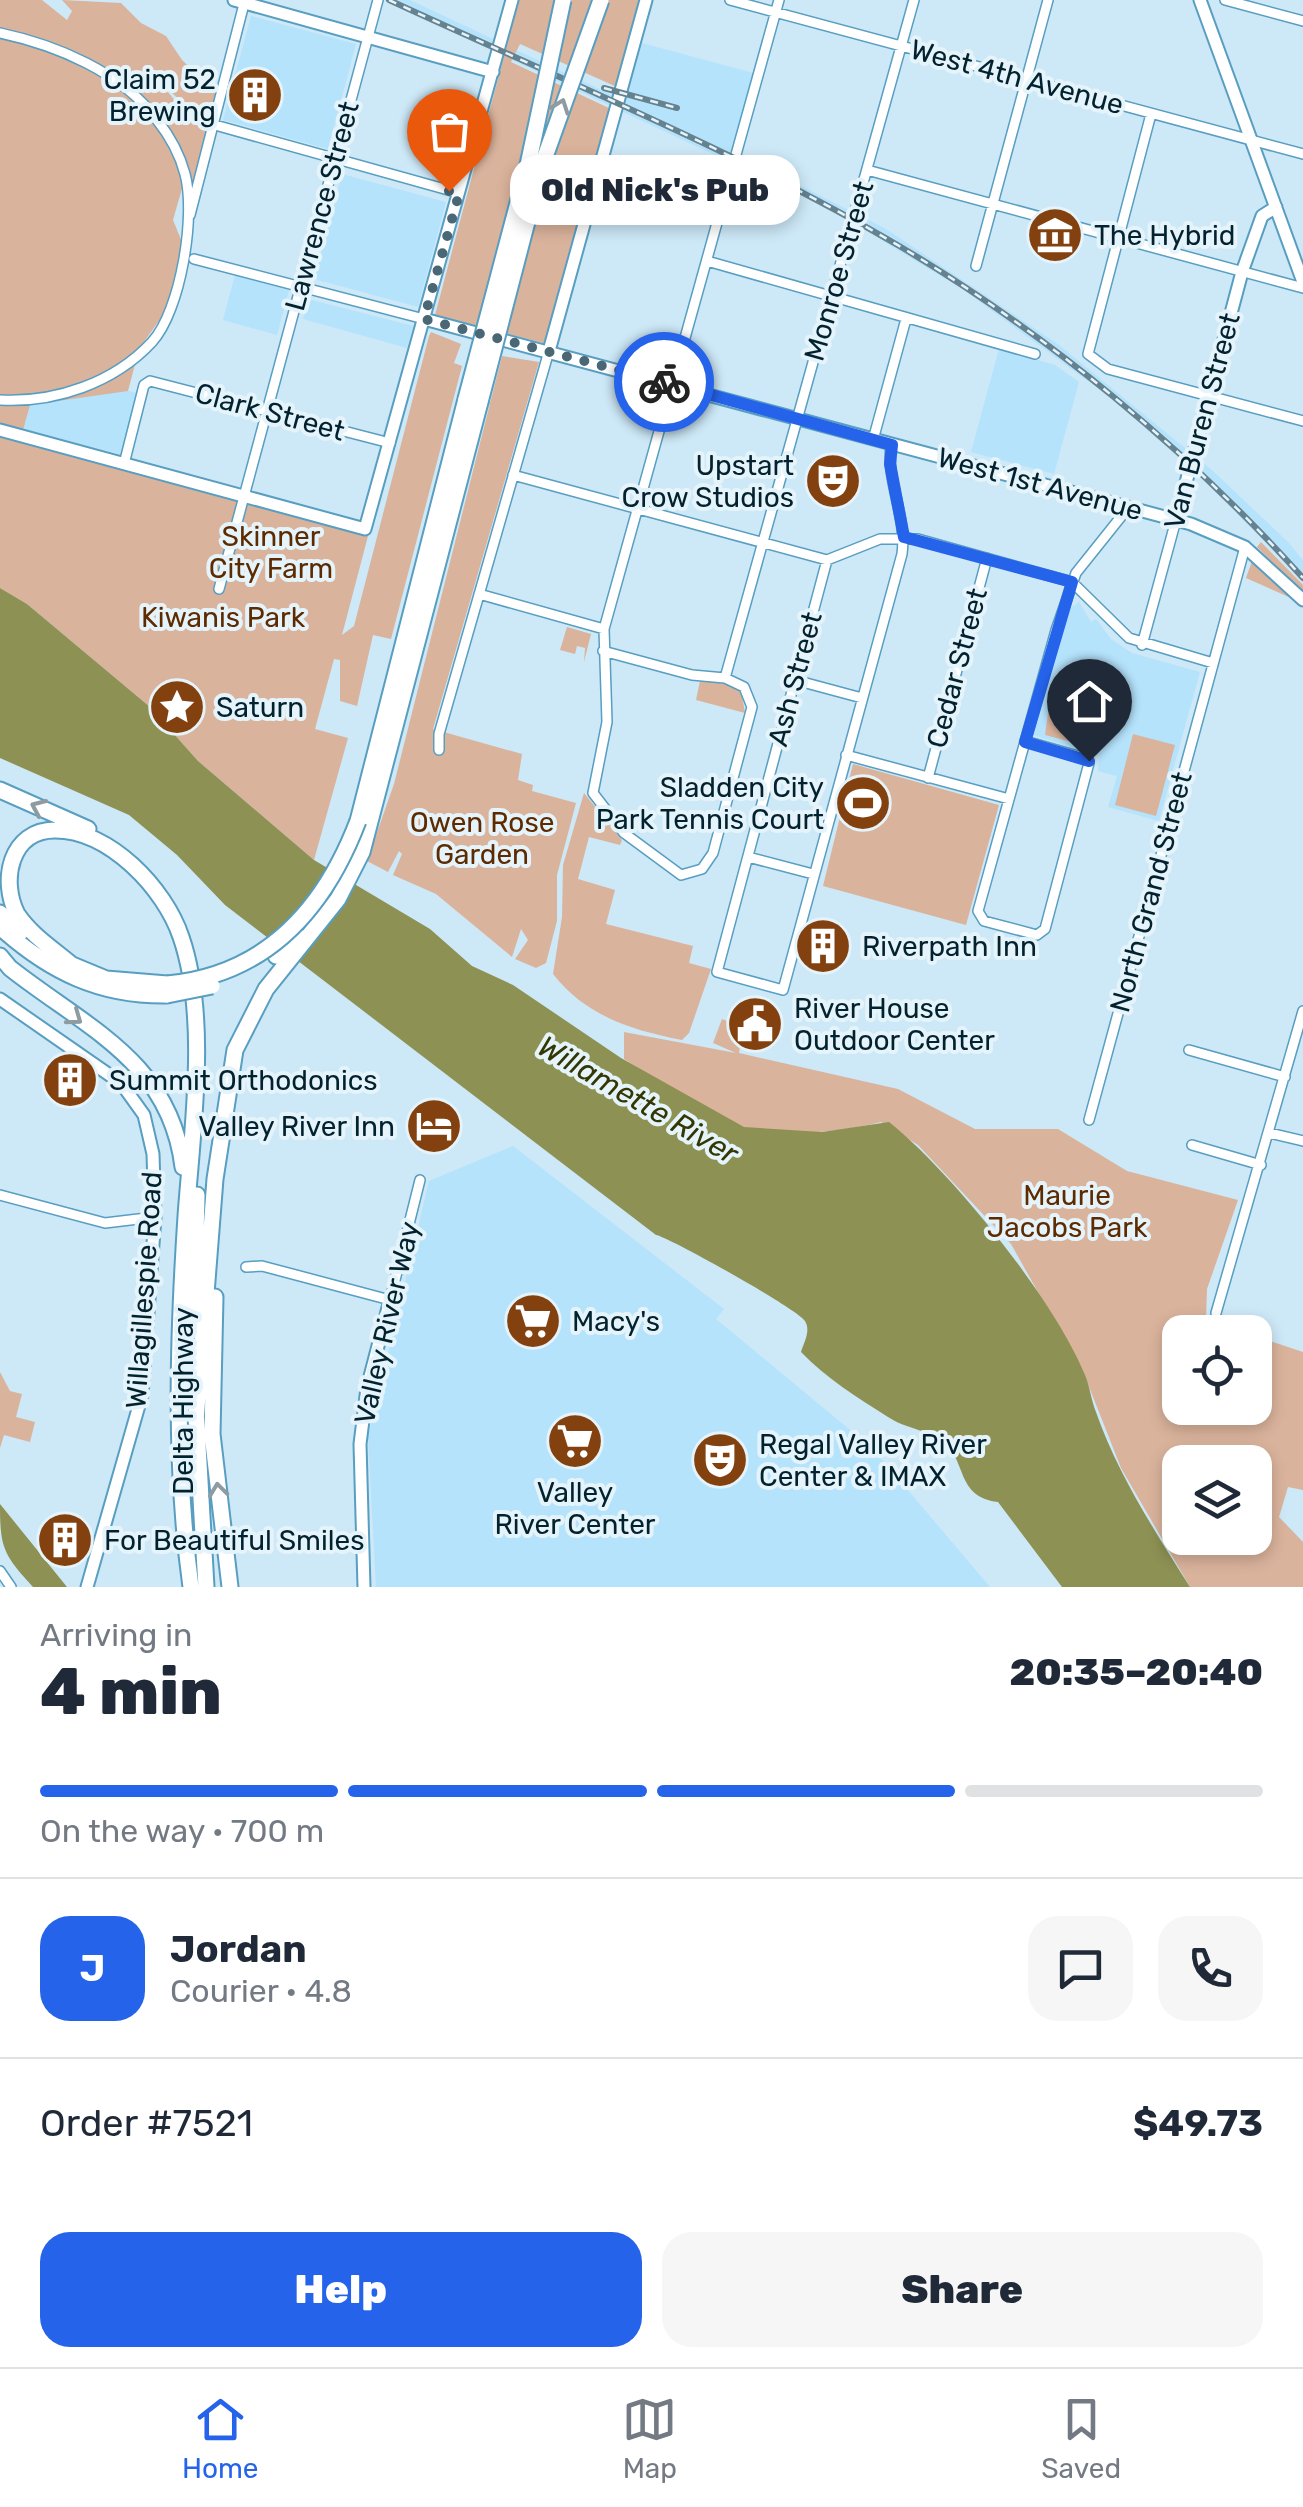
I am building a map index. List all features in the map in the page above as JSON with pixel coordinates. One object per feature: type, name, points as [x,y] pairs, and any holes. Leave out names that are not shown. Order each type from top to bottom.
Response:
[{"type":"highway","points":[[0,928],[30,955],[64,976],[104,990],[167,990],[231,980],[288,946],[334,894],[363,825],[532,146],[563,0]]},
{"type":"highway","points":[[196,1420],[220,1141],[234,1050],[266,988],[338,899],[363,825],[541,168],[601,0]]},
{"type":"highway","points":[[0,790],[126,850],[166,891],[191,940],[202,1002],[196,1420]]},
{"type":"highway","points":[[72,965],[28,928],[8,895],[11,856],[26,840],[47,830],[71,832],[115,853],[156,892],[178,927],[192,974],[195,1008],[186,1216]]},
{"type":"highway","points":[[0,913],[36,946],[72,965],[106,979],[167,990]]},
{"type":"highway","points":[[0,956],[57,1005],[132,1060],[159,1089],[179,1140],[186,1216]]},
{"type":"highway","points":[[220,1141],[211,1413],[230,1587]]},
{"type":"highway","name":"Delta Highway","points":[[186,1216],[180,1431],[190,1582]]},
{"type":"highway","name":"Delta Highway","points":[[196,1420],[208,1587]]},
{"type":"street","name":"Lawrence Street","points":[[219,588],[378,0]]},
{"type":"street","points":[[0,430],[365,530],[512,0]]},
{"type":"street","points":[[439,750],[439,734],[646,0]]},
{"type":"street","name":"West 4th Avenue","points":[[730,0],[1303,154]]},
{"type":"street","points":[[603,651],[725,678],[748,691],[752,707],[713,854],[702,869],[680,875],[624,833],[593,793],[607,722],[603,651],[604,629],[779,0]]},
{"type":"street","name":"Monroe Street","points":[[725,678],[914,0]]},
{"type":"street","points":[[976,266],[1048,0]]},
{"type":"street","points":[[1200,0],[1303,285]]},
{"type":"street","points":[[1225,0],[1303,21]]},
{"type":"street","points":[[0,400],[47,399],[69,393],[129,362],[152,342],[170,304],[241,1],[493,72]]},
{"type":"street","points":[[0,33],[70,56],[114,80],[142,102],[182,163],[189,216]]},
{"type":"street","points":[[1151,114],[1088,345],[1092,361],[1108,370],[1303,421]]},
{"type":"street","points":[[215,125],[459,194]]},
{"type":"street","points":[[868,170],[1242,272],[1303,285]]},
{"type":"street","name":"Van Buren Street","points":[[1142,644],[1259,221],[1266,180]]},
{"type":"street","points":[[1259,221],[1276,207]]},
{"type":"street","name":"West 1st Avenue","points":[[194,259],[1176,520],[1245,547],[1276,571],[1303,600]]},
{"type":"street","points":[[707,261],[1036,354]]},
{"type":"street","points":[[873,440],[906,319]]},
{"type":"street","name":"Clark Street","points":[[124,464],[144,385],[150,381],[390,443]]},
{"type":"street","points":[[748,857],[814,874],[904,537],[890,464],[892,445]]},
{"type":"street","points":[[513,475],[827,560],[880,539],[904,537],[987,558],[1072,582],[1118,629],[1142,644],[1212,664]]},
{"type":"street","points":[[1025,742],[1089,761],[1042,934],[978,917],[1009,799],[1025,742],[1072,582],[1128,508]]},
{"type":"street","name":"North Grand Street","points":[[1089,1120],[1245,547]]},
{"type":"street","name":"Cedar Street","points":[[928,778],[987,558]]},
{"type":"street","name":"Ash Street","points":[[814,874],[782,990],[717,972],[827,560]]},
{"type":"street","points":[[479,594],[604,629]]},
{"type":"street","points":[[795,680],[862,698]]},
{"type":"street","points":[[846,755],[1009,799]]},
{"type":"street","name":"Willagillespie Road","points":[[0,999],[100,1066],[136,1102],[154,1154],[155,1217],[142,1394],[87,1587]]},
{"type":"street","points":[[1216,1313],[1303,1010]]},
{"type":"street","points":[[1189,1050],[1285,1077]]},
{"type":"street","points":[[1270,1133],[1303,1141]]},
{"type":"street","points":[[1192,1146],[1260,1165]]},
{"type":"street","name":"Valley River Way","points":[[364,1587],[360,1444],[364,1398],[420,1180]]},
{"type":"street","points":[[0,1195],[103,1223],[155,1217]]},
{"type":"street","points":[[246,1267],[263,1266],[390,1300]]},
{"type":"street","points":[[0,1571],[10,1587]]},
{"type":"shaded area","points":[[384,0],[410,0],[625,101],[642,43],[757,74],[736,153],[886,229],[1059,345],[1213,471],[1288,542],[1303,560],[1303,581],[1204,480],[1115,401],[964,290],[830,209]]},
{"type":"shaded area","points":[[251,16],[356,44],[328,149],[223,120]]},
{"type":"shaded area","points":[[342,174],[446,202],[418,307],[314,279]]},
{"type":"shaded area","points":[[235,275],[289,290],[277,335],[223,320]]},
{"type":"shaded area","points":[[308,299],[413,326],[407,348],[303,319]]},
{"type":"shaded area","points":[[999,349],[1055,365],[1079,382],[1054,474],[971,452]]},
{"type":"shaded area","points":[[119,389],[139,393],[124,455],[23,429],[29,406]]},
{"type":"shaded area","points":[[1079,602],[1091,622],[1096,619],[1111,639],[1132,653],[1200,672],[1159,821],[1108,807],[1117,776],[1098,771],[1099,756],[1033,735],[1066,611]]},
{"type":"shaded area","name":"Valley River Center","points":[[513,1146],[724,1309],[716,1319],[873,1449],[990,1587],[376,1587],[368,1437],[429,1181]]},
{"type":"green space","points":[[0,0],[42,0],[67,20],[72,11],[62,0],[121,3],[141,23],[166,36],[182,60],[217,93],[212,116],[204,118],[186,107],[147,67],[182,109],[210,129],[194,200],[187,171],[173,220],[182,242],[165,312],[139,349],[128,391],[30,405],[20,441],[368,536],[342,635],[354,626],[429,336],[431,332],[461,344],[454,363],[462,366],[391,639],[373,635],[357,706],[340,701],[340,660],[334,659],[315,729],[348,738],[314,860],[198,761],[150,707],[27,604],[0,588]]},
{"type":"green space","points":[[519,0],[641,0],[617,87],[520,44],[511,62],[611,109],[547,344],[435,315]]},
{"type":"green space","name":"Owen Rose Garden","points":[[502,356],[539,362],[433,729],[522,754],[518,780],[533,785],[532,791],[576,803],[557,875],[557,921],[546,963],[536,968],[515,959],[528,940],[521,929],[512,957],[436,894],[393,875],[402,854],[399,851],[388,872],[367,861],[394,784]]},
{"type":"green space","points":[[1261,542],[1303,585],[1303,593],[1257,547]]},
{"type":"green space","points":[[1252,561],[1292,597],[1246,578]]},
{"type":"green space","points":[[567,627],[591,634],[584,662],[585,648],[577,646],[575,654],[560,650]]},
{"type":"green space","points":[[1059,674],[1099,685],[1095,699],[1055,689]]},
{"type":"green space","points":[[701,676],[741,690],[745,713],[696,700]]},
{"type":"green space","points":[[1050,699],[1087,708],[1085,715],[1106,721],[1098,749],[1045,735]]},
{"type":"green space","points":[[1133,734],[1175,745],[1156,816],[1115,805]]},
{"type":"green space","points":[[853,764],[999,805],[966,925],[823,886]]},
{"type":"green space","points":[[584,793],[622,840],[620,845],[589,837],[578,879],[615,890],[606,924],[693,946],[689,963],[711,969],[689,1033],[682,1040],[645,1031],[595,1011],[553,974],[562,917],[563,865]]},
{"type":"green space","name":"Maurie Jacobs Park","points":[[722,1019],[743,1027],[739,1053],[898,1089],[975,1129],[1058,1129],[1127,1171],[1238,1200],[1207,1289],[1206,1315],[1162,1315],[1162,1425],[1272,1425],[1272,1342],[1303,1352],[1303,1490],[1288,1487],[1279,1517],[1303,1542],[1303,1587],[1190,1587],[1171,1555],[1272,1555],[1272,1445],[1162,1445],[1162,1539],[1121,1468],[1084,1374],[1011,1244],[918,1145],[881,1122],[799,1133],[756,1130],[717,1118],[624,1059],[624,1032],[736,1053],[713,1043]]},
{"type":"green space","points":[[0,1372],[10,1391],[22,1394],[16,1417],[35,1422],[30,1442],[4,1435],[0,1448]]},
{"type":"water","name":"Willamette River","points":[[0,588],[27,604],[150,707],[198,761],[314,860],[430,929],[472,966],[513,985],[621,1058],[744,1127],[822,1132],[889,1122],[971,1205],[1051,1311],[1085,1375],[1094,1407],[1126,1480],[1162,1542],[1162,1555],[1170,1555],[1190,1587],[1062,1587],[998,1502],[985,1499],[969,1486],[944,1443],[877,1410],[801,1352],[807,1329],[797,1314],[656,1235],[225,905],[177,855],[129,815],[0,758]]},
{"type":"water","points":[[0,1504],[67,1587],[33,1587],[15,1566],[5,1550]]},
{"type":"railway","points":[[389,0],[776,179],[956,281],[1063,357],[1164,440],[1303,578]]},
{"type":"railway","points":[[604,88],[677,108]]},
{"type":"way so far","points":[[449,191],[459,194],[424,319],[664,382]]},
{"type":"place","name":"Claim 52 Brewing","points":[[255,95]]},
{"type":"place","name":"Old Nick's Pub","points":[[449,191]]},
{"type":"place","name":"The Hybrid","points":[[1055,235]]},
{"type":"place","name":"Upstart Crow Studios","points":[[833,481]]},
{"type":"place","name":"Saturn","points":[[177,707]]},
{"type":"place","name":"Sladden City Park Tennis Court","points":[[863,803]]},
{"type":"place","name":"Riverpath Inn","points":[[823,946]]},
{"type":"place","name":"River House Outdoor Center","points":[[755,1024]]},
{"type":"place","name":"Summit Orthodonics","points":[[70,1080]]},
{"type":"place","name":"Valley River Inn","points":[[434,1126]]},
{"type":"place","name":"Macy's","points":[[533,1321]]},
{"type":"place","name":"Valley River Center","points":[[575,1441]]},
{"type":"place","name":"Regal Valley River Center & IMAX","points":[[720,1460]]},
{"type":"place","name":"For Beautiful Smiles","points":[[65,1540]]},
{"type":"route","points":[[664,382],[892,445],[890,464],[904,537],[1072,582],[1025,742],[1089,761]]},
{"type":"park label","name":"Skinner City Farm","points":[[271,552]]},
{"type":"park label","name":"Kiwanis Park","points":[[223,617]]}]
